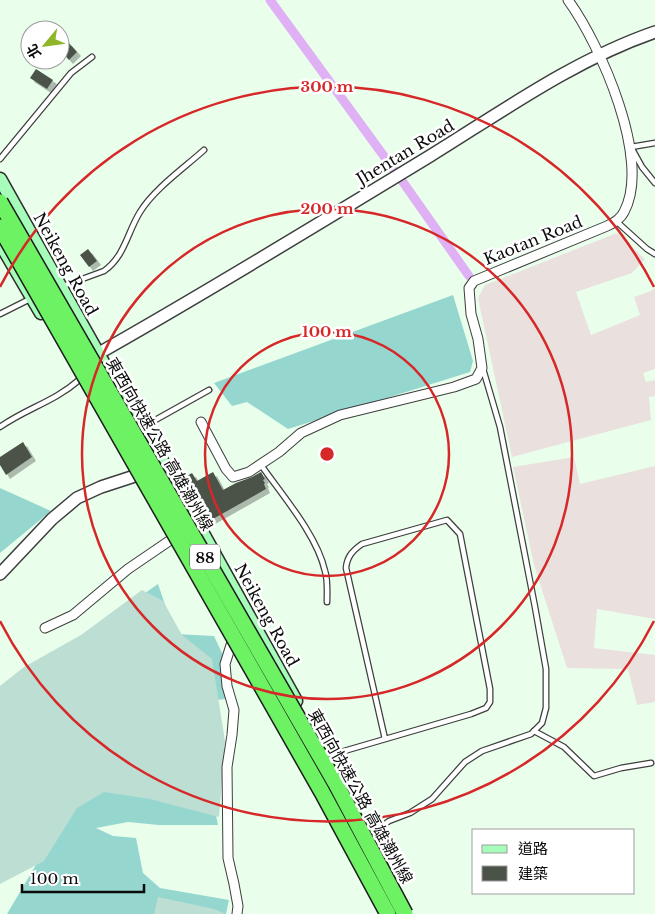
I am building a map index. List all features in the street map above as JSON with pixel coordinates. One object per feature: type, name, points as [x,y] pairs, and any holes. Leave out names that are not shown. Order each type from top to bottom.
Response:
[{"type":"highway","name":"東西向快速公路 高雄潮州線","points":[[0,202],[336,784],[406,914]]},
{"type":"highway","name":"東西向快速公路 高雄潮州線","points":[[0,227],[322,792],[388,914]]},
{"type":"main road","name":"Neikeng Road","points":[[0,179],[140,428],[166,467],[413,914]]},
{"type":"main road","points":[[0,243],[79,380],[137,475],[316,795],[380,914]]},
{"type":"street","points":[[568,0],[600,54],[620,106],[631,147],[630,198],[624,213],[616,221]]},
{"type":"street","name":"Jhentan Road","points":[[72,368],[244,269],[600,54],[655,32]]},
{"type":"street","name":"Kaotan Road","points":[[482,368],[478,339],[471,314],[469,288],[474,281],[616,221]]},
{"type":"street","points":[[201,422],[226,469],[233,477],[250,472],[279,452],[301,433],[314,426],[340,415],[454,387],[476,379],[482,368]]},
{"type":"street","points":[[0,574],[24,551],[52,519],[78,498],[101,487],[166,467]]},
{"type":"street","points":[[45,628],[72,614],[128,570],[172,539]]},
{"type":"street","points":[[231,645],[225,664],[227,686],[234,710],[227,767],[228,858],[238,906],[237,914]]},
{"type":"lane","points":[[0,159],[71,73],[92,57]]},
{"type":"lane","points":[[655,143],[631,147],[642,168],[655,183]]},
{"type":"lane","points":[[0,314],[32,298],[104,271],[109,267],[120,256],[140,211],[156,192],[204,150]]},
{"type":"lane","points":[[616,221],[655,254]]},
{"type":"lane","points":[[370,836],[389,821],[410,813],[432,799],[465,762],[482,750],[531,734],[542,723],[546,708],[546,669],[500,427],[482,368]]},
{"type":"lane","points":[[0,427],[29,409],[51,401],[67,391],[79,380]]},
{"type":"lane","points":[[140,428],[209,390]]},
{"type":"lane","points":[[260,464],[310,535],[320,554],[326,572],[327,602]]},
{"type":"lane","points":[[327,756],[471,714],[486,708],[490,702],[490,689],[460,534],[448,520],[362,544],[347,559],[346,568],[385,739]]},
{"type":"lane","points":[[534,731],[564,747],[594,776],[651,762]]},
{"type":"shaded area","points":[[617,233],[645,259],[632,273],[576,292],[591,335],[640,315],[634,297],[655,288],[655,369],[643,373],[646,382],[655,380],[655,396],[649,397],[651,420],[512,457],[478,298],[485,285]]},
{"type":"shaded area","points":[[453,295],[473,361],[470,372],[288,429],[247,402],[232,406],[214,383]]},
{"type":"shaded area","points":[[574,457],[580,484],[655,466],[655,619],[597,609],[594,648],[655,655],[655,702],[637,705],[628,669],[567,668],[534,565],[513,467]]},
{"type":"shaded area","points":[[0,488],[51,511],[0,553]]},
{"type":"shaded area","points":[[158,584],[175,634],[214,636],[222,653],[225,699],[193,703],[218,825],[159,825],[128,822],[96,828],[113,836],[136,838],[143,873],[160,888],[229,900],[226,914],[7,914],[86,780],[17,683]]},
{"type":"shaded area","points":[[142,590],[163,601],[182,635],[212,659],[225,741],[219,817],[150,799],[104,792],[77,808],[44,861],[0,884],[0,686],[24,667],[81,635]]},
{"type":"shaded area","points":[[158,897],[214,909],[226,914],[154,914]]},
{"type":"building","points":[[70,44],[77,52],[70,59]]},
{"type":"building","points":[[35,70],[38,70],[53,80],[47,89],[30,78]]},
{"type":"building","points":[[88,249],[97,261],[89,267],[80,255]]},
{"type":"building","points":[[23,442],[32,457],[6,475],[0,465],[0,457]]},
{"type":"building","points":[[213,472],[223,490],[261,472],[265,479],[263,480],[266,489],[206,523],[182,479],[192,473],[197,481]]},
{"type":"waterway","points":[[270,0],[469,276]]}]
